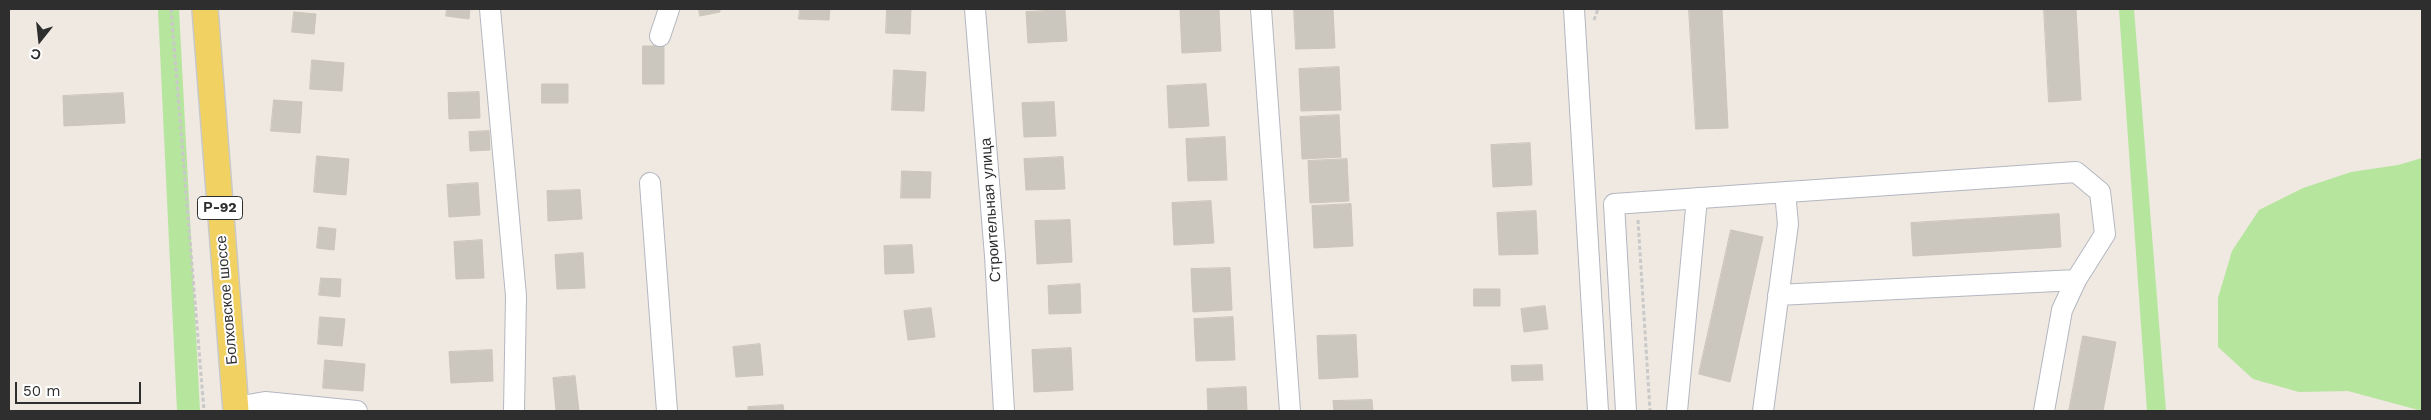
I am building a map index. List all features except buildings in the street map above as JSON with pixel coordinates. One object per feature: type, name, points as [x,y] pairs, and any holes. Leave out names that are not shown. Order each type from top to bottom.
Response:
[{"type":"main road","name":"Болховское шоссе","points":[[205,9],[236,409]]},
{"type":"street","points":[[490,9],[516,296],[514,411]]},
{"type":"street","points":[[660,36],[670,9]]},
{"type":"street","name":"Строительная улица","points":[[975,9],[995,256],[1004,411]]},
{"type":"street","points":[[1261,9],[1290,411]]},
{"type":"street","points":[[1574,9],[1598,411]]},
{"type":"street","points":[[1626,411],[1614,204],[2076,172],[2100,192],[2105,234],[2076,280],[2062,310],[2044,411]]},
{"type":"street","points":[[650,183],[668,411]]},
{"type":"street","points":[[1753,411],[1763,411],[1788,224],[1786,192]]},
{"type":"street","points":[[1677,411],[1697,198]]},
{"type":"street","points":[[1778,295],[2076,280]]},
{"type":"street","points":[[236,409],[266,402],[357,411]]},
{"type":"path","points":[[171,9],[204,411]]},
{"type":"path","points":[[1637,202],[1650,411]]},
{"type":"green space","points":[[158,9],[179,9],[200,411],[177,411]]},
{"type":"green space","points":[[2119,9],[2134,9],[2166,411],[2147,411]]},
{"type":"green space","points":[[2422,158],[2422,411],[2348,391],[2299,392],[2253,379],[2218,347],[2218,298],[2232,251],[2259,210],[2303,188],[2351,172],[2398,165]]}]
